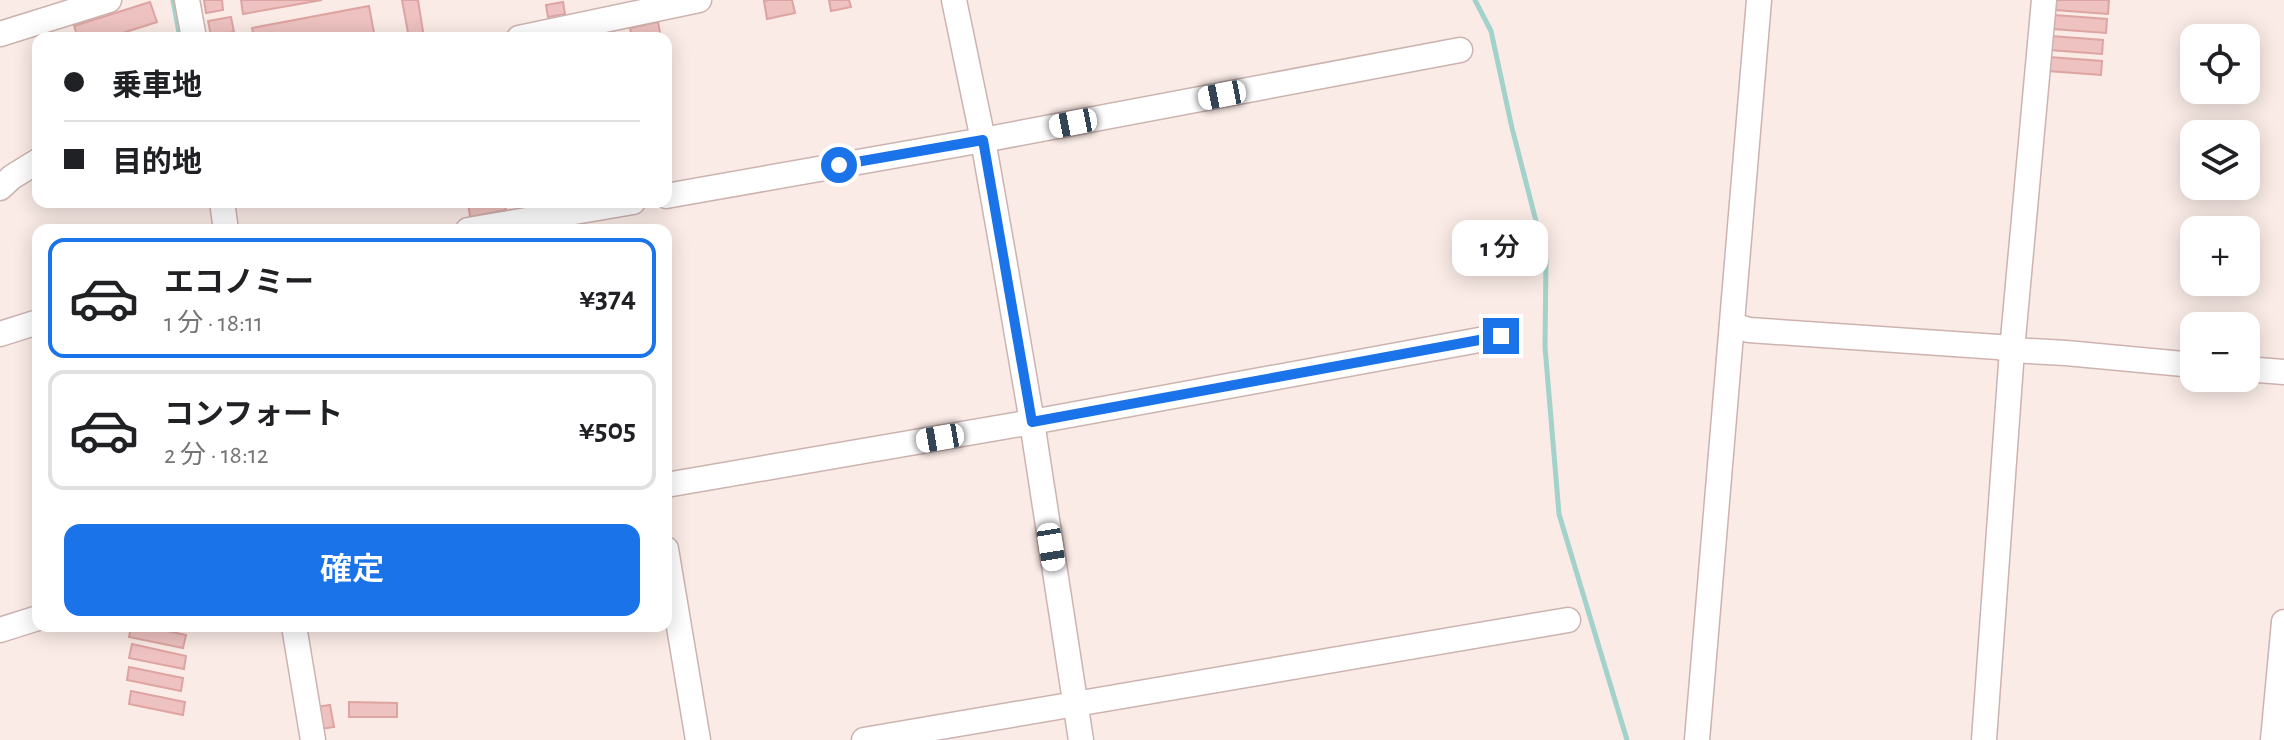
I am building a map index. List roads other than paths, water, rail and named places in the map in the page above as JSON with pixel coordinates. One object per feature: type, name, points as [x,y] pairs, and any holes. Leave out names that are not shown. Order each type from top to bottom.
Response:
[{"type":"street","points":[[0,34],[109,0]]},
{"type":"street","points":[[187,0],[193,32]]},
{"type":"street","points":[[577,32],[660,4],[699,0]]},
{"type":"street","points":[[954,0],[983,140],[1032,422],[1081,740]]},
{"type":"street","points":[[1697,740],[1759,0]]},
{"type":"street","points":[[1984,740],[2012,350],[2044,0]]},
{"type":"street","points":[[672,195],[1460,50]]},
{"type":"street","points":[[0,188],[32,165]]},
{"type":"street","points":[[517,224],[608,213]]},
{"type":"street","points":[[0,334],[32,324]]},
{"type":"street","points":[[1732,325],[1749,330],[1998,347],[2180,364]]},
{"type":"street","points":[[672,484],[1501,336]]},
{"type":"street","points":[[2260,370],[2284,372]]},
{"type":"street","points":[[672,585],[698,740]]},
{"type":"street","points":[[0,630],[32,620]]},
{"type":"street","points":[[864,740],[1568,620]]},
{"type":"street","points":[[2273,740],[2284,622]]},
{"type":"street","points":[[295,632],[313,740]]},
{"type":"waterway","points":[[173,0],[179,32]]},
{"type":"waterway","points":[[1475,0],[1491,31],[1546,260],[1545,347],[1559,514],[1627,740]]}]
